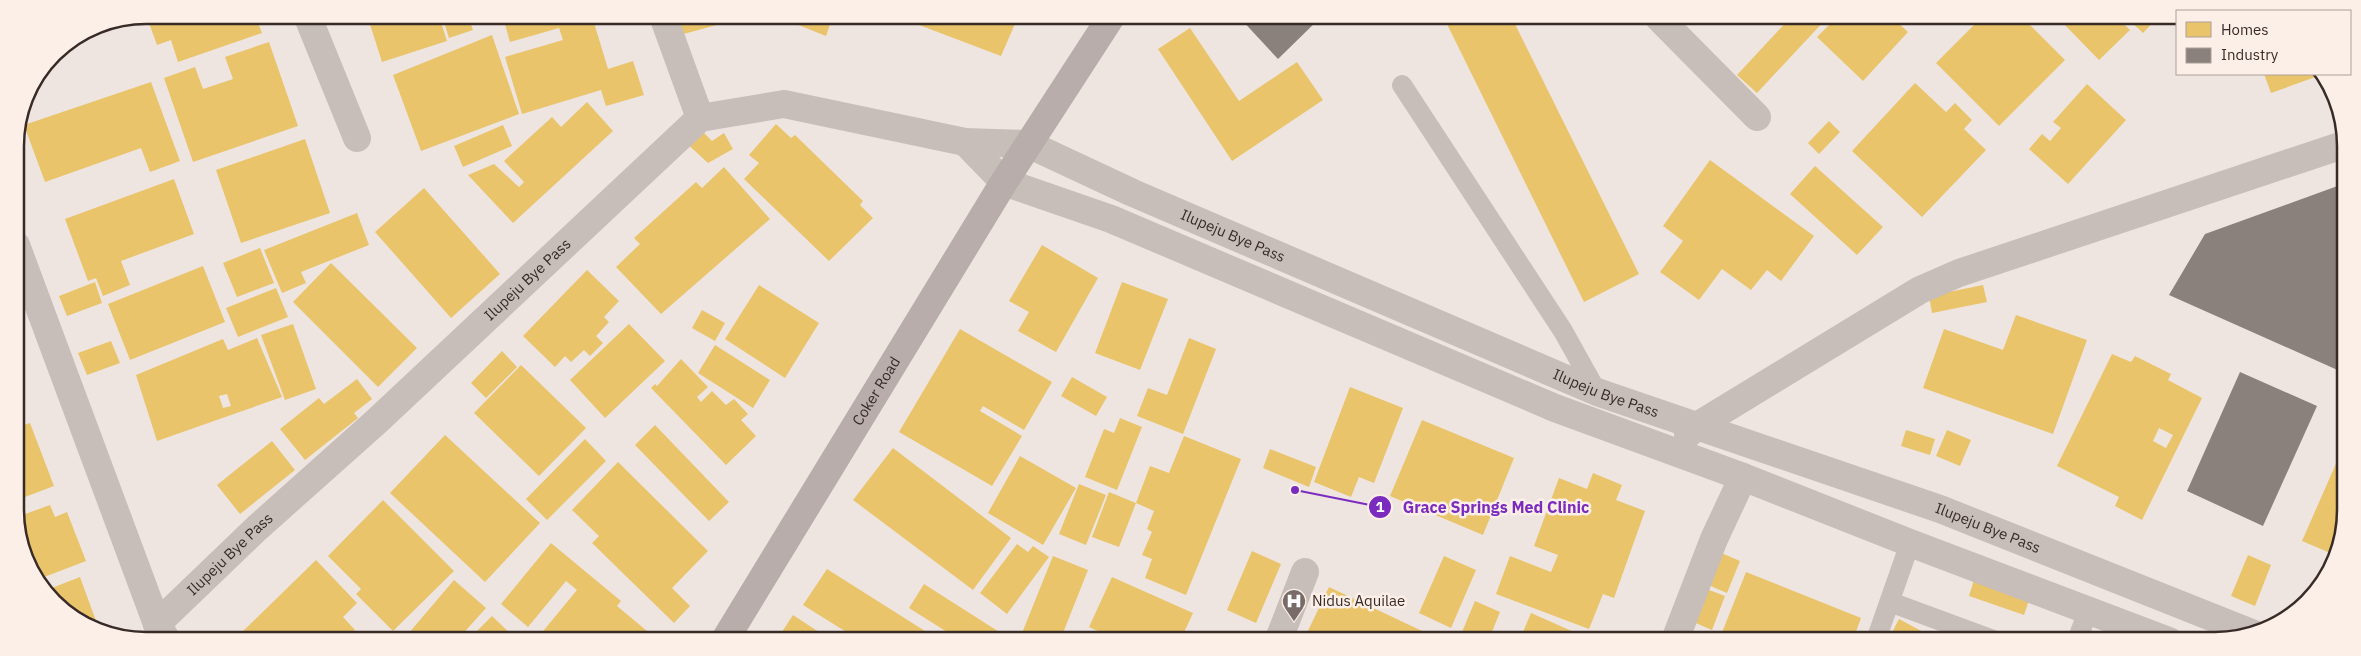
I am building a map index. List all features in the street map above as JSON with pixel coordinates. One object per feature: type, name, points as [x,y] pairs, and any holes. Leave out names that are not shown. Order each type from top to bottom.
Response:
[{"type":"main road","name":"Coker Road","points":[[730,632],[1004,182],[1107,24]]},
{"type":"street","points":[[311,24],[356,138]]},
{"type":"street","points":[[666,24],[700,118]]},
{"type":"street","points":[[1665,24],[1757,117]]},
{"type":"street","name":"Ilupeju Bye Pass","points":[[161,630],[257,528],[378,421],[700,118],[784,104],[965,142],[1028,144],[1133,193],[1597,392],[1940,509],[2242,629]]},
{"type":"street","name":"Ilupeju Bye Pass","points":[[965,142],[1004,182],[1111,219],[1556,408],[1743,477],[1910,543],[2146,632]]},
{"type":"street","points":[[1670,450],[1697,426],[1920,290],[1959,273],[2337,147]]},
{"type":"street","points":[[24,266],[161,630]]},
{"type":"street","points":[[1678,632],[1714,539],[1743,477]]},
{"type":"street","points":[[1282,632],[1305,572]]},
{"type":"lane","points":[[1402,85],[1563,331],[1597,392]]},
{"type":"lane","points":[[1879,632],[1910,543]]},
{"type":"lane","points":[[1890,602],[1971,632]]},
{"type":"lane","points":[[2080,632],[2089,609]]},
{"type":"building: Homes","points":[[149,24],[258,24],[262,33],[178,62],[171,40],[157,45]]},
{"type":"building: Homes","points":[[370,24],[442,24],[447,41],[382,62]]},
{"type":"building: Homes","points":[[445,24],[471,24],[473,30],[449,38]]},
{"type":"building: Homes","points":[[505,24],[594,24],[608,69],[633,61],[644,95],[606,106],[601,90],[522,114],[505,57],[563,40],[559,28],[510,42]]},
{"type":"building: Homes","points":[[677,24],[720,24],[680,35]]},
{"type":"building: Homes","points":[[796,24],[830,24],[826,36]]},
{"type":"building: Homes","points":[[916,24],[1015,24],[1001,56]]},
{"type":"building: Homes","points":[[1447,24],[1515,24],[1639,274],[1584,302]]},
{"type":"building: Homes","points":[[1784,24],[1821,24],[1757,93],[1737,75]]},
{"type":"building: Homes","points":[[1830,24],[1899,24],[1908,32],[1863,81],[1817,37]]},
{"type":"building: Homes","points":[[1975,24],[2029,24],[2065,60],[1999,126],[1936,63]]},
{"type":"building: Homes","points":[[2064,24],[2124,24],[2130,30],[2099,60]]},
{"type":"building: Homes","points":[[2133,24],[2151,24],[2143,33]]},
{"type":"building: Homes","points":[[1190,28],[1239,101],[1297,62],[1323,100],[1232,161],[1158,49]]},
{"type":"building: Homes","points":[[492,35],[519,114],[421,151],[393,75]]},
{"type":"building: Homes","points":[[269,42],[298,126],[193,162],[164,78],[195,67],[203,89],[233,79],[225,57]]},
{"type":"building: Homes","points":[[2264,75],[2315,75],[2316,77],[2271,93]]},
{"type":"building: Homes","points":[[151,82],[180,161],[150,172],[141,148],[45,182],[25,128],[26,124]]},
{"type":"building: Homes","points":[[1915,83],[1946,112],[1955,103],[1972,120],[1964,129],[1986,150],[1922,217],[1852,151]]},
{"type":"building: Homes","points":[[2087,84],[2126,120],[2068,184],[2029,149],[2042,134],[2050,141],[2061,128],[2053,122]]},
{"type":"building: Homes","points":[[587,102],[613,131],[513,223],[468,175],[494,164],[519,187],[524,182],[504,161],[552,117],[561,127]]},
{"type":"building: Homes","points":[[1829,121],[1840,132],[1819,154],[1808,143]]},
{"type":"building: Homes","points":[[776,124],[791,138],[795,135],[863,201],[860,205],[873,218],[829,261],[744,179],[759,163],[749,155]]},
{"type":"building: Homes","points":[[503,125],[512,146],[463,167],[454,146]]},
{"type":"building: Homes","points":[[701,130],[712,141],[724,133],[733,149],[708,163],[683,140]]},
{"type":"building: Homes","points":[[305,139],[330,213],[241,243],[216,170]]},
{"type":"building: Homes","points":[[1710,160],[1814,236],[1781,281],[1767,270],[1751,290],[1722,269],[1699,300],[1660,272],[1683,241],[1663,226]]},
{"type":"building: Homes","points":[[1815,166],[1883,227],[1857,255],[1790,194]]},
{"type":"building: Homes","points":[[724,167],[770,219],[661,314],[616,267],[640,244],[634,238],[696,182],[702,188]]},
{"type":"building: Homes","points":[[174,179],[194,234],[121,261],[130,285],[103,296],[96,278],[88,281],[65,219]]},
{"type":"building: Homes","points":[[424,188],[500,274],[451,318],[375,232]]},
{"type":"building: Homes","points":[[357,213],[369,245],[301,272],[306,283],[282,293],[264,250]]},
{"type":"building: Homes","points":[[1042,245],[1098,278],[1056,352],[1018,331],[1029,312],[1009,301]]},
{"type":"building: Homes","points":[[260,248],[274,283],[237,297],[223,263]]},
{"type":"building: Homes","points":[[331,263],[417,348],[378,387],[293,302]]},
{"type":"building: Homes","points":[[203,266],[225,322],[130,360],[108,304]]},
{"type":"building: Homes","points":[[587,270],[619,301],[604,317],[609,322],[596,336],[603,343],[590,356],[584,350],[571,362],[565,356],[555,367],[523,336]]},
{"type":"building: Homes","points":[[95,282],[102,303],[67,316],[59,296]]},
{"type":"building: Homes","points":[[1122,282],[1168,299],[1140,370],[1095,353]]},
{"type":"building: Homes","points":[[759,285],[819,323],[785,378],[725,339]]},
{"type":"building: Homes","points":[[1983,285],[1987,302],[1932,313],[1929,296]]},
{"type":"building: Homes","points":[[276,288],[288,317],[238,337],[226,308]]},
{"type":"building: Homes","points":[[702,310],[725,323],[715,341],[692,328]]},
{"type":"building: Homes","points":[[2016,315],[2087,340],[2053,434],[1923,388],[1944,329],[2003,350]]},
{"type":"building: Homes","points":[[293,324],[316,389],[285,400],[261,335]]},
{"type":"building: Homes","points":[[629,324],[665,361],[605,418],[570,380]]},
{"type":"building: Homes","points":[[960,329],[1052,382],[1024,430],[983,406],[980,411],[1022,436],[992,486],[899,432]]},
{"type":"building: Homes","points":[[257,338],[282,397],[157,441],[136,375],[223,339],[228,350]],"holes":[[[227,394],[231,406],[223,408],[219,396]]]},
{"type":"building: Homes","points":[[1189,338],[1216,349],[1183,434],[1137,416],[1148,388],[1167,395]]},
{"type":"building: Homes","points":[[111,341],[120,363],[87,375],[78,353]]},
{"type":"building: Homes","points":[[715,345],[770,380],[753,408],[698,373]]},
{"type":"building: Homes","points":[[502,351],[517,367],[486,398],[471,383]]},
{"type":"building: Homes","points":[[2112,354],[2131,362],[2135,356],[2171,374],[2168,380],[2202,398],[2142,520],[2115,506],[2119,497],[2057,466]],"holes":[[[2159,428],[2173,435],[2166,448],[2153,441]]]},
{"type":"building: Homes","points":[[681,359],[708,387],[697,397],[701,402],[712,391],[726,405],[734,399],[748,414],[741,420],[756,436],[726,465],[651,388],[655,384],[657,386]]},
{"type":"building: Homes","points":[[521,365],[586,428],[539,476],[474,413]]},
{"type":"building: Homes","points":[[1072,377],[1107,397],[1096,416],[1061,396]]},
{"type":"building: Homes","points":[[357,379],[372,399],[354,413],[358,418],[305,460],[280,429],[319,398],[324,404]]},
{"type":"building: Homes","points":[[1350,387],[1403,408],[1374,483],[1359,477],[1351,497],[1314,482]]},
{"type":"building: Homes","points":[[1120,418],[1142,427],[1117,490],[1085,477],[1104,429],[1114,433]]},
{"type":"building: Homes","points":[[1422,420],[1514,458],[1483,535],[1390,496]]},
{"type":"building: Homes","points":[[30,423],[54,486],[24,497],[24,425]]},
{"type":"building: Homes","points":[[655,425],[729,502],[709,521],[635,445]]},
{"type":"building: Homes","points":[[1906,430],[1935,439],[1930,455],[1901,446]]},
{"type":"building: Homes","points":[[1947,430],[1971,440],[1960,466],[1936,456]]},
{"type":"building: Homes","points":[[445,435],[540,523],[485,582],[390,493]]},
{"type":"building: Homes","points":[[1184,436],[1241,459],[1186,595],[1145,578],[1152,559],[1142,555],[1152,532],[1147,529],[1154,511],[1136,503],[1150,466],[1169,473]]},
{"type":"building: Homes","points":[[585,439],[606,461],[547,520],[526,499]]},
{"type":"building: Homes","points":[[272,441],[295,470],[240,514],[217,485]]},
{"type":"building: Homes","points":[[893,448],[1011,538],[973,590],[853,500]]},
{"type":"building: Homes","points":[[1270,449],[1316,467],[1309,487],[1263,468]]},
{"type":"building: Homes","points":[[1020,456],[1076,488],[1043,545],[988,513]]},
{"type":"building: Homes","points":[[2337,461],[2336,526],[2329,553],[2302,541]]},
{"type":"building: Homes","points":[[618,462],[708,551],[672,588],[690,606],[674,623],[592,543],[599,536],[572,510]]},
{"type":"building: Homes","points":[[1593,473],[1622,485],[1616,500],[1645,511],[1614,598],[1603,594],[1589,629],[1496,594],[1510,556],[1551,572],[1558,555],[1534,546],[1559,478],[1587,489]]},
{"type":"building: Homes","points":[[1079,484],[1106,495],[1086,545],[1059,534]]},
{"type":"building: Homes","points":[[1109,492],[1136,503],[1119,547],[1092,537]]},
{"type":"building: Homes","points":[[383,500],[454,571],[393,631],[356,594],[361,589],[328,556]]},
{"type":"building: Homes","points":[[50,505],[55,517],[67,512],[86,561],[44,577],[30,550],[24,514]]},
{"type":"building: Homes","points":[[551,543],[621,601],[617,606],[648,632],[542,632],[577,590],[566,581],[528,627],[501,604]]},
{"type":"building: Homes","points":[[1017,544],[1028,552],[1033,546],[1049,557],[1007,614],[980,593]]},
{"type":"building: Homes","points":[[1252,551],[1281,564],[1256,623],[1227,610]]},
{"type":"building: Homes","points":[[1719,552],[1740,561],[1727,593],[1706,584]]},
{"type":"building: Homes","points":[[2248,555],[2271,565],[2255,606],[2231,596]]},
{"type":"building: Homes","points":[[1053,556],[1088,570],[1063,632],[1022,632]]},
{"type":"building: Homes","points":[[1444,556],[1476,570],[1451,628],[1419,613]]},
{"type":"building: Homes","points":[[316,560],[357,603],[343,617],[355,630],[353,632],[242,632]]},
{"type":"building: Homes","points":[[827,569],[927,632],[846,632],[803,605]]},
{"type":"building: Homes","points":[[1746,572],[1861,618],[1856,632],[1722,632]]},
{"type":"building: Homes","points":[[80,577],[96,622],[71,607],[52,588]]},
{"type":"building: Homes","points":[[1112,577],[1193,613],[1184,632],[1100,632],[1089,627]]},
{"type":"building: Homes","points":[[454,580],[486,608],[464,632],[410,632]]},
{"type":"building: Homes","points":[[1974,580],[2029,600],[2024,615],[1969,596]]},
{"type":"building: Homes","points":[[924,584],[999,632],[947,632],[909,608]]},
{"type":"building: Homes","points":[[1329,587],[1424,632],[1307,632]]},
{"type":"building: Homes","points":[[1704,588],[1725,596],[1712,630],[1691,621]]},
{"type":"building: Homes","points":[[1475,601],[1500,612],[1492,632],[1462,632]]},
{"type":"building: Homes","points":[[1531,613],[1574,632],[1523,632]]},
{"type":"building: Homes","points":[[793,615],[819,632],[782,632]]},
{"type":"building: Homes","points":[[492,616],[509,632],[476,632]]},
{"type":"building: Homes","points":[[1899,619],[1923,632],[1892,632]]},
{"type":"building: Industry","points":[[1246,24],[1314,24],[1278,59]]},
{"type":"building: Industry","points":[[2337,186],[2337,370],[2169,295],[2205,234]]},
{"type":"building: Industry","points":[[2240,372],[2317,406],[2263,526],[2187,491]]},
{"type":"place","name":"Grace Springs Med Clinic","points":[[1295,490]]},
{"type":"place","name":"Nidus Aquilae","points":[[1294,622]]}]
